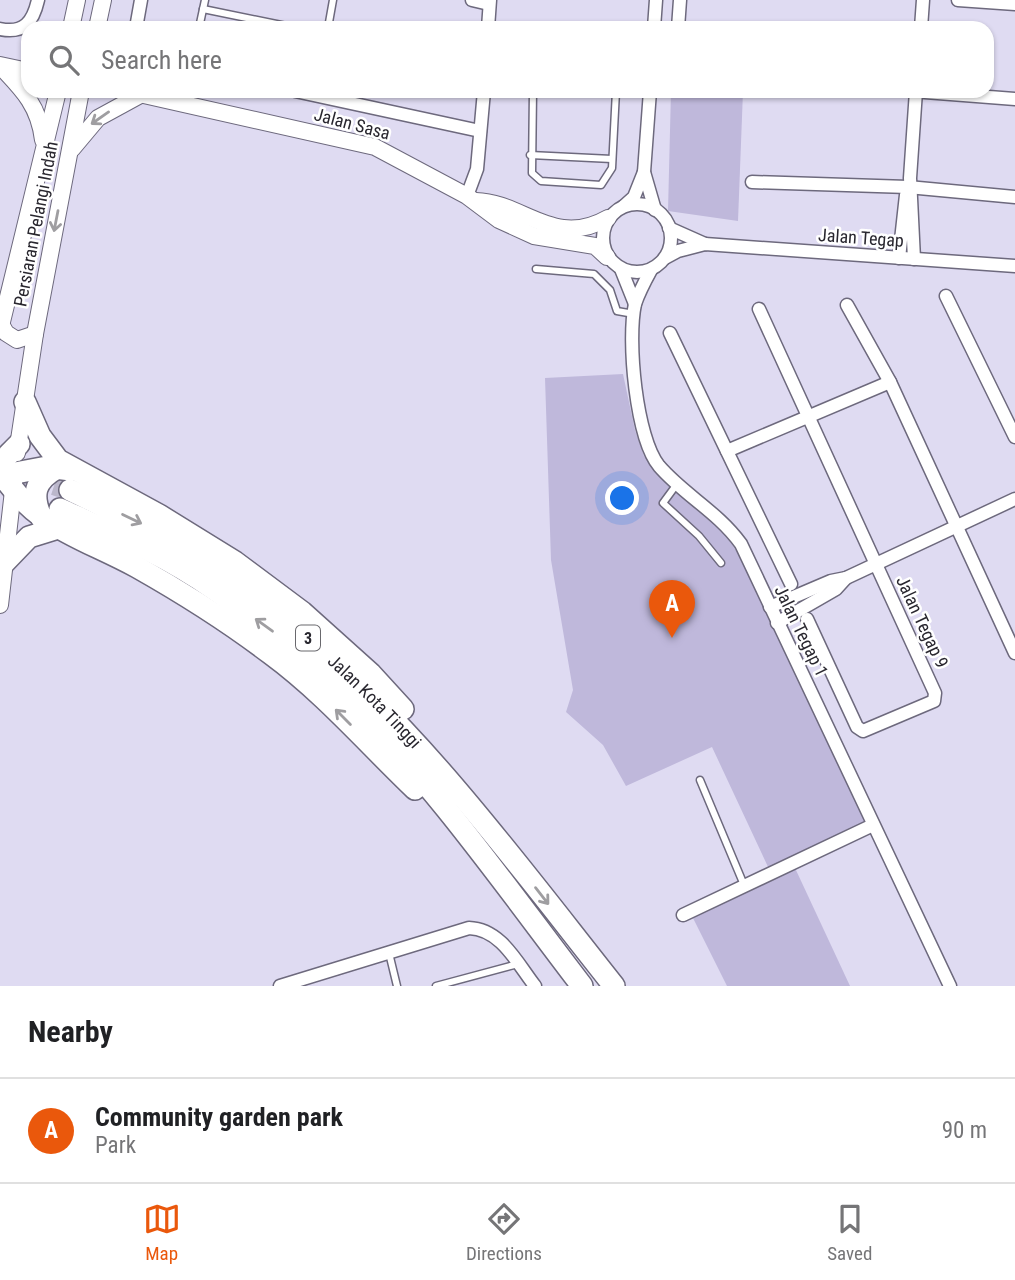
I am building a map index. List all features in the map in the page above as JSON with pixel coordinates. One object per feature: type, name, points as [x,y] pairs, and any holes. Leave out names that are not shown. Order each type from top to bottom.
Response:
[{"type":"highway","points":[[25,402],[40,436],[66,476]]},
{"type":"highway","points":[[5,480],[19,444]]},
{"type":"highway","points":[[53,519],[34,496],[37,484],[66,476]]},
{"type":"highway","points":[[5,480],[66,476],[169,522],[235,562],[302,612],[371,674],[442,751],[500,842],[614,986]]},
{"type":"highway","points":[[5,480],[53,519],[136,567],[272,654],[336,709],[479,851],[582,986]]},
{"type":"highway","points":[[3,564],[29,537],[53,519]]},
{"type":"main road","points":[[0,65],[21,63]]},
{"type":"main road","points":[[0,65],[21,70]]},
{"type":"main road","points":[[0,65],[21,89]]},
{"type":"main road","points":[[29,98],[41,119],[45,153]]},
{"type":"main road","name":"Persiaran Pelangi Indah","points":[[1,327],[57,98]]},
{"type":"main road","name":"Persiaran Pelangi Indah","points":[[19,444],[35,334],[80,98]]},
{"type":"main road","points":[[69,153],[83,131],[126,98]]},
{"type":"main road","name":"Jalan Sasa","points":[[161,98],[374,147],[472,198],[490,201],[536,223],[594,226],[608,218]]},
{"type":"main road","name":"Jalan Sasa","points":[[472,198],[484,212],[534,236],[595,246],[607,257]]},
{"type":"main road","points":[[1,327],[17,340],[35,334]]},
{"type":"main road","points":[[0,605],[5,480]]},
{"type":"street","points":[[30,21],[38,0]]},
{"type":"street","points":[[136,21],[141,0]]},
{"type":"street","points":[[472,0],[489,2],[488,21]]},
{"type":"street","points":[[654,21],[656,0]]},
{"type":"street","points":[[678,21],[680,0]]},
{"type":"street","points":[[922,21],[923,0]]},
{"type":"street","points":[[958,0],[1015,4]]},
{"type":"street","points":[[0,29],[21,30]]},
{"type":"street","points":[[994,97],[1015,99]]},
{"type":"street","points":[[337,98],[480,131]]},
{"type":"street","points":[[472,198],[483,98]]},
{"type":"street","points":[[644,172],[655,209],[669,228],[671,244],[665,258],[651,270],[631,273],[621,269],[607,257],[602,244],[603,231],[608,218],[634,197],[644,172],[649,98]]},
{"type":"street","points":[[914,259],[910,184],[915,98]]},
{"type":"street","points":[[752,182],[910,184],[1015,197]]},
{"type":"street","points":[[899,258],[900,228],[910,184]]},
{"type":"street","points":[[624,206],[635,204],[655,209]]},
{"type":"street","name":"Jalan Tegap","points":[[669,228],[705,244]]},
{"type":"street","name":"Jalan Tegap","points":[[665,258],[678,251],[705,244],[1015,266]]},
{"type":"street","name":"Jalan Tegap 1","points":[[621,269],[635,309],[634,356],[643,431],[650,453],[660,467],[730,528],[741,544],[950,986]]},
{"type":"street","name":"Jalan Tegap 1","points":[[635,309],[651,270]]},
{"type":"street","points":[[946,296],[1015,437]]},
{"type":"street","points":[[847,305],[890,382],[1015,653]]},
{"type":"street","points":[[758,309],[876,564]]},
{"type":"street","points":[[670,333],[790,584]]},
{"type":"street","points":[[727,451],[890,382]]},
{"type":"street","points":[[770,607],[831,580],[846,578],[1015,499]]},
{"type":"street","name":"Jalan Tegap 9","points":[[807,619],[857,727],[863,731],[872,730],[934,701],[935,692],[876,564]]},
{"type":"street","points":[[777,623],[836,589],[846,578]]},
{"type":"street","points":[[683,915],[873,825]]},
{"type":"street","points":[[280,986],[470,928],[494,933],[535,986]]},
{"type":"lane","points":[[200,21],[205,0]]},
{"type":"lane","points":[[329,21],[333,0]]},
{"type":"lane","points":[[203,9],[262,21]]},
{"type":"lane","points":[[533,98],[530,155],[532,173],[541,181],[601,185],[610,175],[616,98]]},
{"type":"lane","points":[[530,155],[612,159]]},
{"type":"lane","points":[[536,269],[594,274],[610,290],[617,311],[635,309]]},
{"type":"lane","points":[[679,483],[663,502],[699,536],[721,562]]},
{"type":"lane","points":[[700,780],[744,886]]},
{"type":"lane","points":[[389,953],[397,986]]},
{"type":"lane","points":[[436,986],[518,964]]},
{"type":"shaded area","points":[[671,98],[743,98],[738,221],[668,211]]},
{"type":"shaded area","points":[[623,374],[635,430],[644,456],[725,533],[742,560],[791,656],[867,822],[769,869],[712,747],[626,786],[603,745],[566,712],[573,690],[551,560],[545,378]]},
{"type":"shaded area","points":[[795,868],[850,986],[727,986],[693,918]]},
{"type":"tunnel","points":[[25,475],[70,490]]},
{"type":"place","name":"Community garden park","points":[[672,638]]}]
